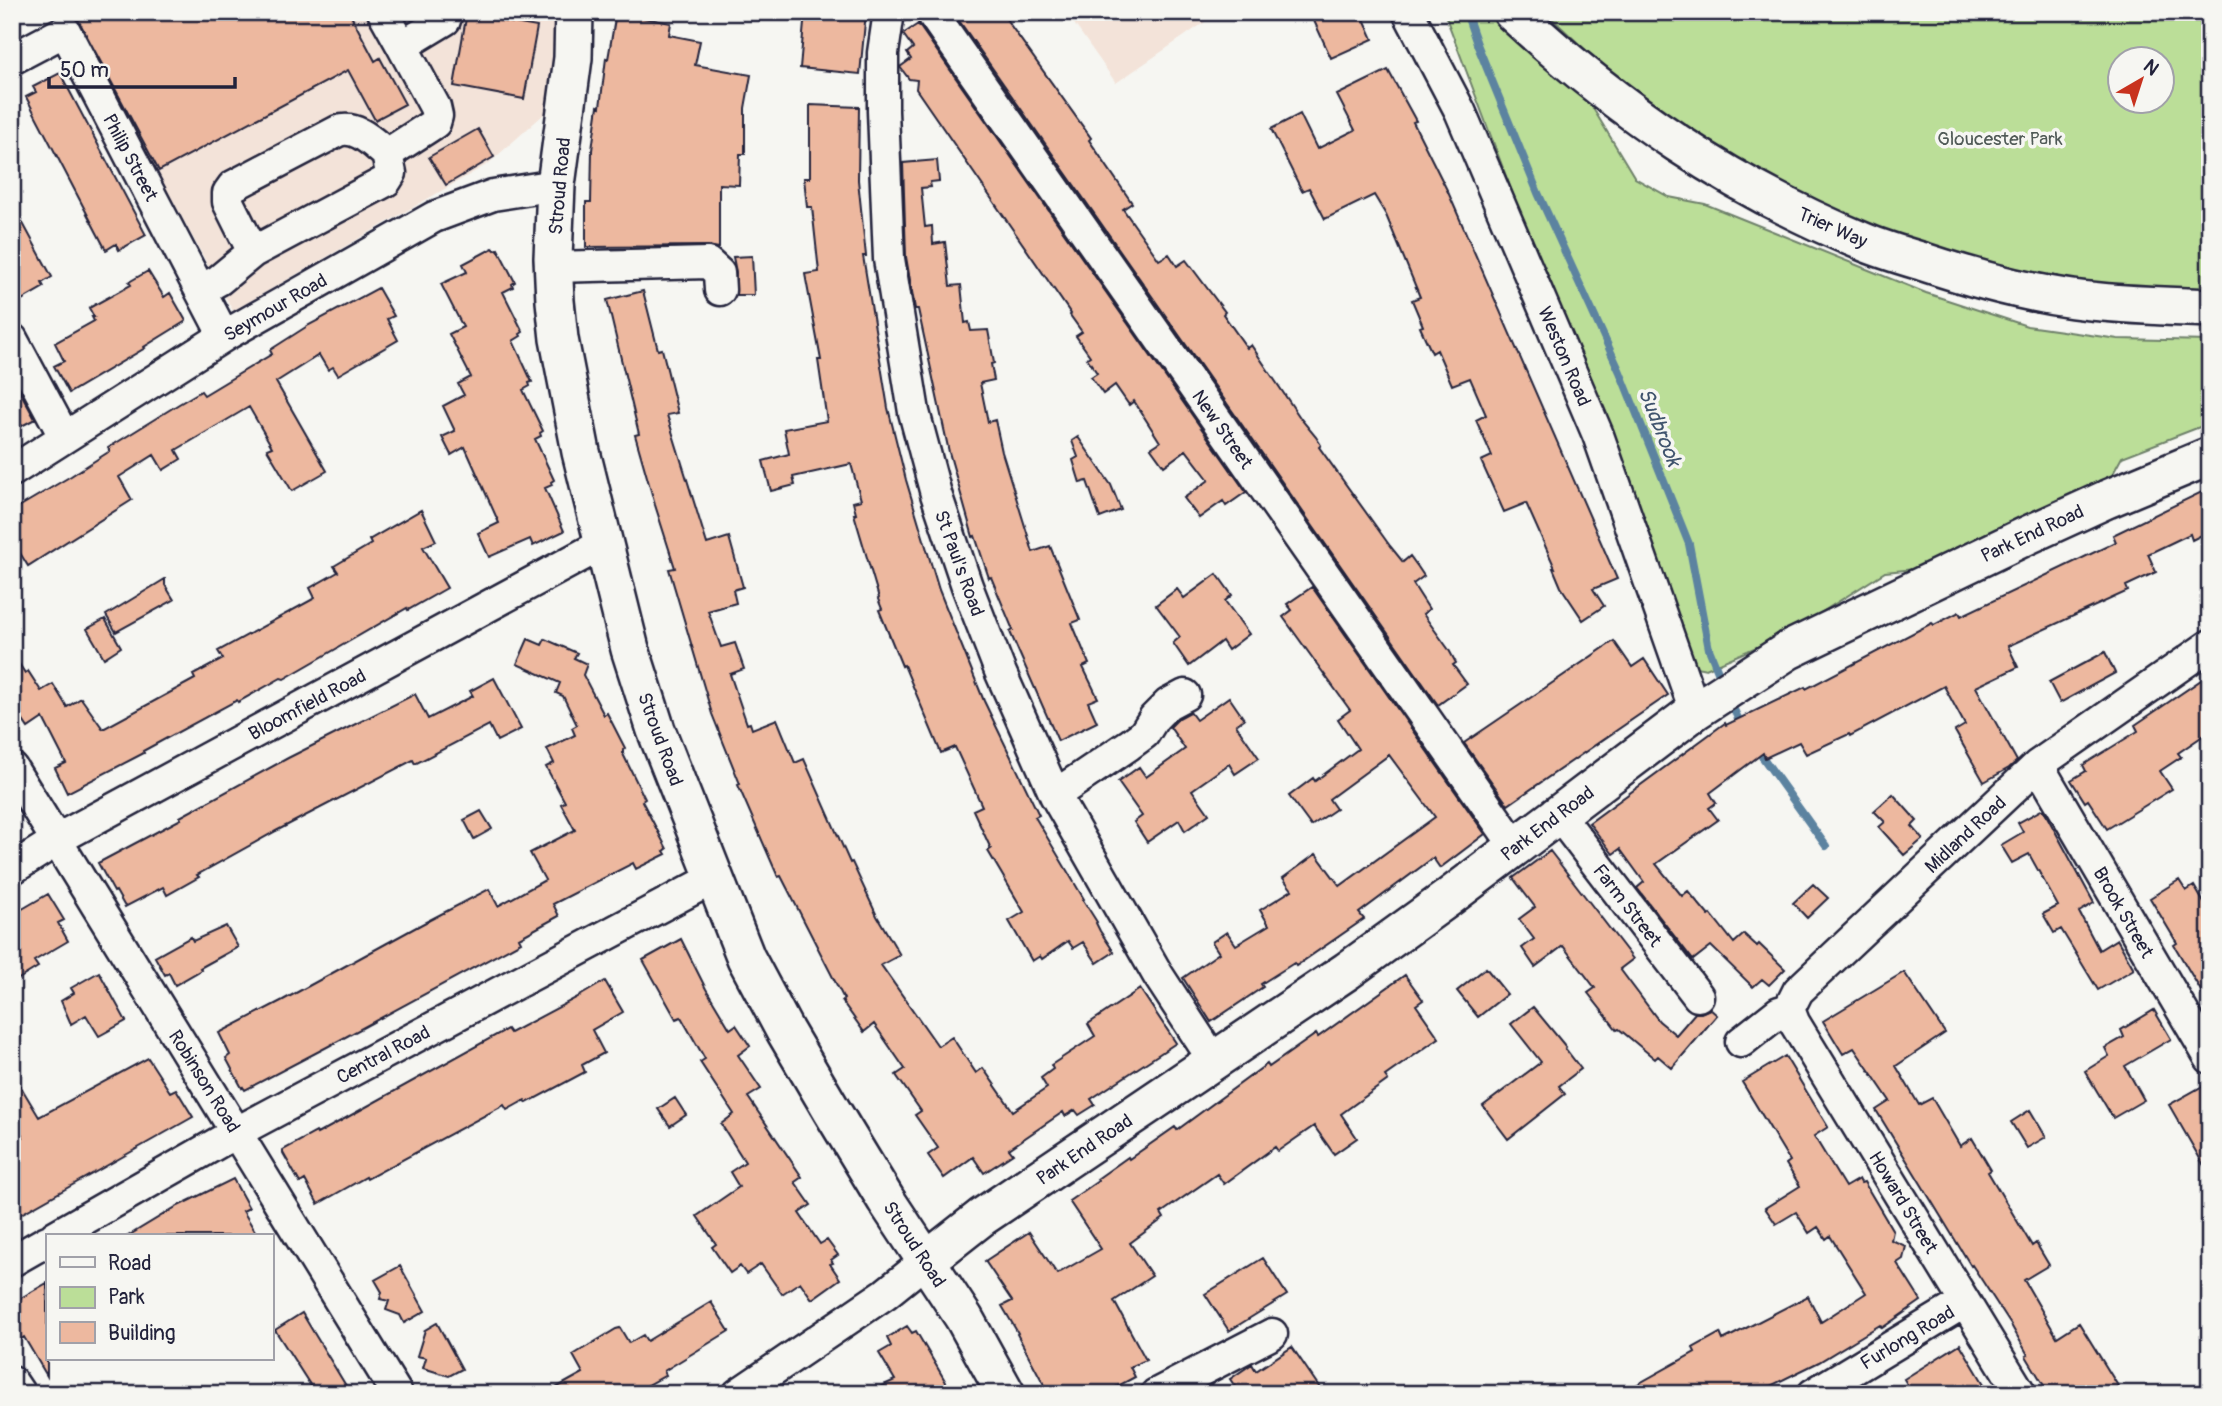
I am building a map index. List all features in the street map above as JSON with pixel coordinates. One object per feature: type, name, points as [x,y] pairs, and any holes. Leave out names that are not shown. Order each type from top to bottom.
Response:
[{"type":"main road","name":"Stroud Road","points":[[574,12],[573,58],[556,185],[553,267],[556,314],[580,452],[630,649],[656,730],[746,958],[785,1031],[886,1200],[964,1318],[1006,1394]]},
{"type":"main road","name":"Trier Way","points":[[1512,12],[1604,91],[1664,135],[1730,177],[1865,243],[2011,288],[2142,306],[2210,308]]},
{"type":"main road","name":"Park End Road","points":[[926,1261],[982,1217],[1368,956],[1695,711],[1792,648],[2028,534],[2210,456]]},
{"type":"street","points":[[383,12],[437,116],[435,123],[387,154]]},
{"type":"street","points":[[402,46],[445,20],[447,12]]},
{"type":"street","name":"St Paul's Road","points":[[890,12],[883,53],[889,259],[914,412],[936,494],[967,586],[1010,694],[1055,795],[1157,975],[1214,1060]]},
{"type":"street","name":"New Street","points":[[931,12],[1515,846]]},
{"type":"street","name":"Weston Road","points":[[1408,12],[1460,111],[1598,435],[1695,711]]},
{"type":"street","name":"Philip Street","points":[[12,59],[65,31],[224,336]]},
{"type":"street","points":[[201,290],[219,280],[253,252],[386,181],[391,173],[387,154],[358,132],[348,128],[233,186],[228,192],[228,202],[253,252]]},
{"type":"street","name":"Seymour Road","points":[[12,471],[224,336],[434,217],[493,195],[556,185]]},
{"type":"street","points":[[553,267],[708,263],[719,273],[720,290]]},
{"type":"street","points":[[12,339],[64,436]]},
{"type":"street","name":"Bloomfield Road","points":[[12,869],[56,842],[603,544]]},
{"type":"street","name":"Midland Road","points":[[1741,1042],[1779,1012],[1789,1009],[1798,991],[2039,765],[2210,645]]},
{"type":"street","points":[[1055,795],[1137,740],[1168,704],[1185,695]]},
{"type":"street","name":"Brook Street","points":[[2039,765],[2210,1058]]},
{"type":"street","name":"Robinson Road","points":[[12,768],[397,1394]]},
{"type":"street","name":"Farm Street","points":[[1559,815],[1698,996]]},
{"type":"street","name":"Central Road","points":[[58,1234],[237,1132],[714,878]]},
{"type":"street","name":"Howard Street","points":[[1789,1009],[1794,1022],[2021,1394]]},
{"type":"street","points":[[12,1261],[46,1242]]},
{"type":"street","points":[[738,1394],[886,1294],[926,1261]]},
{"type":"street","name":"Furlong Road","points":[[1813,1394],[1965,1302]]},
{"type":"street","points":[[1156,1394],[1272,1334]]},
{"type":"street","points":[[12,1381],[20,1394]]},
{"type":"shaded area","points":[[70,12],[554,12],[553,106],[488,164],[233,311]]},
{"type":"shaded area","points":[[1066,12],[1199,12],[1205,22],[1116,83]]},
{"type":"green space","points":[[1444,12],[1501,12],[1591,105],[1635,178],[1669,197],[1705,204],[1926,293],[2027,326],[2118,339],[2210,341],[2210,423],[2122,457],[2110,479],[1925,568],[1885,572],[1789,633],[1706,669],[1691,666],[1649,551],[1602,404],[1520,213]]},
{"type":"green space","name":"Gloucester Park","points":[[1545,12],[2210,12],[2210,294],[2139,290],[2022,274],[1881,230],[1786,189],[1675,123],[1610,73]]},
{"type":"building","points":[[74,12],[349,12],[375,61],[380,58],[405,104],[375,120],[348,70],[159,171]]},
{"type":"building","points":[[471,12],[492,12],[491,19],[537,27],[524,99],[454,86],[466,18],[470,19]]},
{"type":"building","points":[[805,12],[866,12],[860,74],[800,68]]},
{"type":"building","points":[[953,12],[1001,12],[1091,138],[1089,140],[1132,203],[1123,209],[1159,260],[1169,254],[1177,266],[1186,260],[1225,312],[1223,314],[1247,348],[1251,345],[1390,546],[1403,562],[1410,556],[1418,567],[1424,576],[1413,584],[1429,609],[1423,614],[1449,650],[1456,663],[1453,665],[1467,684],[1438,705]]},
{"type":"building","points":[[1310,12],[1361,12],[1373,39],[1331,58]]},
{"type":"building","points":[[616,13],[671,23],[669,35],[700,41],[695,65],[751,75],[745,108],[745,154],[740,154],[739,185],[719,184],[719,248],[586,247],[586,202],[591,202],[592,150]]},
{"type":"building","points":[[918,24],[1246,492],[1226,506],[1223,501],[1199,518],[1184,498],[1209,480],[1186,450],[1164,466],[1151,448],[1160,442],[1134,401],[1129,405],[1115,385],[1103,394],[1091,377],[1097,373],[1087,358],[1090,356],[1076,336],[1082,332],[1071,314],[916,89],[917,80],[909,79],[900,67],[911,59],[907,53],[913,48],[903,34]]},
{"type":"building","points":[[1388,70],[1416,121],[1413,122],[1448,192],[1617,579],[1593,589],[1604,606],[1583,620],[1561,587],[1526,503],[1504,512],[1481,461],[1492,456],[1476,420],[1486,415],[1470,378],[1452,385],[1437,350],[1432,353],[1412,300],[1420,297],[1386,215],[1374,195],[1325,219],[1309,188],[1302,191],[1271,129],[1300,114],[1317,149],[1355,130],[1337,95]]},
{"type":"building","points":[[60,73],[146,235],[119,250],[116,244],[106,250],[26,97],[36,92],[33,87]]},
{"type":"building","points":[[810,105],[859,107],[858,180],[866,256],[863,256],[888,408],[906,480],[939,590],[984,701],[1039,815],[1035,817],[1114,952],[1097,963],[1083,942],[1073,948],[1068,941],[1042,959],[1040,956],[1032,961],[1009,921],[1024,912],[988,851],[991,849],[973,810],[982,806],[955,747],[941,753],[879,610],[882,609],[854,514],[853,502],[861,500],[851,464],[793,477],[795,485],[771,491],[763,461],[789,454],[784,429],[827,421],[818,360],[821,360],[805,274],[819,272],[812,207],[807,207],[804,178],[810,178]]},
{"type":"building","points":[[478,129],[494,157],[446,185],[429,157]]},
{"type":"building","points":[[937,160],[939,181],[930,182],[931,187],[921,188],[925,227],[932,226],[933,244],[945,242],[950,286],[961,285],[965,323],[969,322],[971,331],[988,330],[994,380],[980,383],[988,422],[995,420],[1002,452],[1033,552],[1050,546],[1080,620],[1072,623],[1089,664],[1083,667],[1098,698],[1088,702],[1097,722],[1058,741],[1010,632],[1013,630],[991,577],[989,578],[975,536],[973,537],[949,452],[918,309],[915,309],[906,257],[903,163]]},
{"type":"building","points":[[12,203],[52,277],[42,283],[44,287],[18,302],[12,291]]},
{"type":"building","points":[[493,248],[498,249],[515,282],[513,287],[503,292],[523,332],[513,341],[532,382],[523,390],[543,431],[541,436],[535,439],[554,480],[552,485],[545,488],[564,531],[533,546],[530,539],[489,557],[478,533],[499,523],[465,447],[451,455],[442,437],[455,431],[443,406],[464,395],[458,384],[471,377],[449,334],[463,327],[441,284],[467,272],[463,264]]},
{"type":"building","points":[[752,256],[754,295],[736,295],[733,257]]},
{"type":"building","points":[[148,271],[164,297],[170,293],[186,321],[69,393],[54,366],[64,361],[55,343],[94,321],[89,308],[131,285],[129,282]]},
{"type":"building","points":[[378,288],[394,316],[387,319],[398,340],[338,375],[333,367],[328,370],[319,355],[276,382],[327,471],[292,491],[267,449],[272,447],[249,407],[176,450],[181,459],[163,470],[154,455],[119,477],[132,500],[28,566],[12,540],[12,511],[71,476],[110,451],[108,448],[179,404],[201,391],[204,395],[272,354],[270,350],[309,325]]},
{"type":"building","points":[[643,291],[658,350],[662,349],[678,413],[667,415],[707,544],[729,537],[743,587],[733,590],[736,603],[708,611],[721,647],[735,643],[744,669],[730,674],[747,724],[750,723],[752,729],[777,719],[795,763],[804,759],[850,863],[852,862],[877,916],[900,955],[881,965],[938,1046],[952,1037],[976,1073],[983,1068],[1013,1111],[1047,1088],[1041,1078],[1053,1069],[1051,1065],[1095,1036],[1088,1024],[1140,989],[1176,1043],[1091,1099],[1095,1105],[1079,1115],[1075,1110],[1065,1116],[1063,1112],[1009,1149],[1013,1154],[984,1173],[973,1157],[944,1178],[928,1155],[938,1148],[915,1115],[921,1111],[896,1075],[905,1069],[874,1024],[864,1032],[842,1001],[844,999],[781,876],[778,877],[738,785],[740,784],[712,714],[669,569],[675,568],[635,435],[639,434],[607,300]]},
{"type":"building","points":[[12,377],[35,419],[12,431]]},
{"type":"building","points":[[1078,437],[1111,485],[1121,510],[1100,518],[1087,481],[1080,483],[1073,460],[1078,457],[1072,441]]},
{"type":"building","points":[[2210,488],[2210,531],[2192,540],[2190,534],[2148,554],[2156,572],[2126,586],[2128,591],[2008,646],[2018,667],[1976,687],[2017,761],[2009,768],[1984,782],[1955,731],[1965,725],[1944,686],[1850,736],[1849,734],[1806,754],[1799,742],[1765,758],[1763,753],[1710,793],[1716,803],[1709,808],[1718,820],[1656,864],[1682,896],[1688,891],[1709,916],[1711,914],[1734,943],[1744,934],[1757,946],[1759,944],[1785,969],[1769,985],[1762,979],[1753,987],[1711,946],[1693,960],[1637,888],[1644,882],[1620,849],[1613,854],[1589,823],[1725,723],[1726,725],[1805,687],[1806,689],[1932,623],[1934,625],[1959,612],[1961,616],[2116,542],[2113,535]]},
{"type":"building","points":[[421,510],[436,541],[423,547],[447,588],[284,679],[281,678],[238,702],[237,700],[67,793],[55,768],[66,763],[43,718],[28,728],[12,704],[12,653],[41,691],[53,684],[67,707],[81,698],[103,729],[195,679],[193,675],[223,659],[218,651],[315,598],[310,588],[338,572],[334,566],[371,544],[369,540]]},
{"type":"building","points":[[1217,574],[1232,595],[1225,601],[1249,634],[1228,650],[1222,641],[1189,666],[1173,643],[1180,637],[1156,605],[1177,589],[1184,598]]},
{"type":"building","points":[[165,579],[165,585],[174,600],[116,632],[106,615]]},
{"type":"building","points":[[1312,587],[1485,834],[1440,868],[1433,858],[1359,913],[1364,919],[1296,966],[1294,963],[1261,984],[1263,987],[1211,1022],[1183,978],[1219,953],[1212,942],[1227,932],[1236,945],[1269,925],[1260,910],[1292,890],[1283,878],[1316,854],[1340,886],[1435,817],[1389,755],[1329,799],[1336,809],[1311,826],[1289,796],[1313,778],[1315,781],[1358,749],[1338,719],[1350,710],[1283,617],[1292,610],[1287,604]]},
{"type":"building","points":[[105,619],[121,647],[104,658],[87,629]]},
{"type":"building","points":[[528,639],[542,645],[545,639],[577,653],[574,658],[587,664],[583,675],[625,748],[623,754],[645,799],[642,801],[667,849],[664,851],[666,854],[636,869],[633,863],[553,904],[559,916],[519,938],[521,942],[245,1090],[226,1058],[230,1055],[219,1033],[489,889],[498,906],[545,880],[530,853],[575,830],[561,804],[565,802],[546,767],[554,763],[547,749],[575,735],[572,728],[577,725],[563,696],[556,693],[560,683],[517,664]]},
{"type":"building","points":[[1614,641],[1632,667],[1644,659],[1668,695],[1508,805],[1464,743]]},
{"type":"building","points":[[2105,652],[2115,673],[2060,703],[2049,682]]},
{"type":"building","points":[[2210,674],[2210,731],[2178,753],[2181,757],[2160,771],[2172,789],[2107,829],[2071,780],[2086,771],[2083,765],[2138,731],[2135,725]]},
{"type":"building","points":[[494,678],[521,729],[497,741],[489,725],[415,764],[413,760],[276,831],[167,895],[163,887],[125,907],[98,863],[288,758],[415,694],[428,719],[473,696],[470,691]]},
{"type":"building","points":[[1229,697],[1244,719],[1236,725],[1259,758],[1235,774],[1229,764],[1192,790],[1209,814],[1185,831],[1179,820],[1147,842],[1134,822],[1142,816],[1118,782],[1139,767],[1146,777],[1185,749],[1170,727],[1190,712],[1196,720]]},
{"type":"building","points":[[1893,794],[1917,821],[1912,826],[1923,839],[1904,855],[1879,827],[1885,822],[1874,811]]},
{"type":"building","points":[[2043,809],[2094,903],[2079,912],[2099,950],[2117,939],[2134,969],[2098,990],[2061,929],[2054,933],[2043,914],[2058,906],[2029,854],[2012,863],[2001,845],[2023,832],[2018,823]]},
{"type":"building","points":[[481,811],[492,829],[474,839],[464,820]]},
{"type":"building","points":[[1550,851],[1633,959],[1620,969],[1659,1021],[1676,1035],[1695,1013],[1710,1009],[1717,1015],[1672,1068],[1658,1056],[1655,1059],[1617,1030],[1588,993],[1595,988],[1563,946],[1535,967],[1522,948],[1534,939],[1519,919],[1535,907],[1513,878]]},
{"type":"building","points":[[2179,880],[2186,891],[2194,886],[2210,913],[2210,1006],[2150,898]]},
{"type":"building","points":[[1813,884],[1828,898],[1807,918],[1793,903]]},
{"type":"building","points":[[48,894],[64,920],[58,923],[68,941],[34,961],[38,967],[12,983],[12,915]]},
{"type":"building","points":[[226,926],[238,947],[175,985],[169,973],[165,975],[155,957],[191,937],[193,941]]},
{"type":"building","points":[[681,939],[730,1029],[736,1025],[750,1046],[738,1055],[761,1089],[748,1097],[802,1177],[795,1182],[811,1205],[799,1213],[820,1244],[827,1240],[838,1255],[830,1264],[840,1279],[812,1299],[800,1282],[782,1294],[761,1264],[746,1274],[740,1266],[730,1273],[712,1247],[716,1244],[697,1216],[739,1187],[730,1172],[745,1162],[721,1124],[734,1114],[700,1062],[705,1059],[681,1017],[676,1019],[643,960]]},
{"type":"building","points":[[1486,968],[1507,994],[1478,1017],[1457,991]]},
{"type":"building","points":[[99,972],[126,1021],[99,1036],[86,1015],[71,1024],[61,1001],[74,993],[71,988]]},
{"type":"building","points":[[1904,972],[1945,1033],[1896,1066],[1919,1105],[1932,1098],[1960,1146],[1972,1138],[1991,1170],[1988,1172],[2032,1246],[2036,1243],[2049,1265],[2024,1280],[2057,1337],[2079,1323],[2123,1394],[2049,1394],[2011,1325],[1971,1266],[1876,1110],[1890,1101],[1854,1048],[1843,1054],[1823,1021]]},
{"type":"building","points":[[1405,975],[1423,1000],[1416,1005],[1439,1038],[1385,1076],[1388,1080],[1341,1114],[1357,1138],[1334,1154],[1314,1126],[1278,1151],[1275,1147],[1224,1184],[1217,1174],[1161,1213],[1164,1218],[1130,1243],[1152,1276],[1114,1301],[1146,1360],[1130,1367],[1135,1377],[1103,1394],[1049,1394],[1002,1306],[1012,1301],[985,1261],[1029,1232],[1057,1274],[1101,1249],[1069,1201],[1128,1157],[1129,1159],[1175,1127],[1177,1130],[1267,1064],[1269,1067],[1316,1034],[1318,1037]]},
{"type":"building","points":[[605,981],[623,1012],[592,1030],[604,1053],[582,1065],[585,1072],[527,1103],[525,1100],[507,1110],[504,1105],[318,1204],[305,1180],[300,1183],[283,1150],[507,1029],[510,1033]]},
{"type":"building","points":[[1533,1007],[1581,1069],[1559,1086],[1565,1094],[1508,1139],[1483,1106],[1541,1062],[1511,1024]]},
{"type":"building","points":[[2154,1010],[2171,1039],[2125,1066],[2144,1100],[2113,1118],[2085,1071],[2109,1056],[2105,1048],[2124,1037],[2121,1030]]},
{"type":"building","points":[[1785,1056],[1828,1127],[1814,1136],[1845,1187],[1859,1179],[1861,1183],[1864,1182],[1893,1231],[1891,1240],[1906,1246],[1903,1259],[1897,1263],[1921,1301],[1882,1328],[1880,1325],[1819,1362],[1754,1394],[1620,1394],[1695,1352],[1693,1348],[1720,1333],[1723,1340],[1808,1296],[1821,1322],[1866,1293],[1830,1236],[1826,1239],[1818,1227],[1809,1233],[1796,1212],[1776,1224],[1765,1208],[1800,1186],[1786,1164],[1790,1161],[1742,1082]]},
{"type":"building","points":[[148,1058],[170,1092],[176,1089],[193,1117],[12,1219],[12,1143],[23,1137],[12,1115],[12,1072],[39,1117]]},
{"type":"building","points":[[2210,1082],[2210,1176],[2169,1105]]},
{"type":"building","points":[[675,1098],[686,1115],[670,1126],[658,1109]]},
{"type":"building","points":[[2030,1110],[2046,1137],[2027,1148],[2011,1122]]},
{"type":"building","points":[[233,1179],[249,1208],[243,1211],[257,1234],[131,1234],[176,1207]]},
{"type":"building","points":[[1263,1258],[1287,1295],[1229,1331],[1205,1294]]},
{"type":"building","points":[[400,1266],[425,1311],[404,1323],[400,1315],[386,1310],[389,1301],[380,1299],[382,1292],[375,1280]]},
{"type":"building","points":[[46,1284],[47,1376],[24,1337],[12,1344],[12,1303]]},
{"type":"building","points":[[711,1302],[729,1331],[664,1371],[666,1375],[632,1394],[545,1394],[583,1373],[573,1355],[616,1329],[620,1328],[629,1343],[643,1335],[647,1341]]},
{"type":"building","points":[[302,1313],[351,1394],[316,1394],[275,1330]]},
{"type":"building","points":[[437,1323],[462,1369],[449,1376],[423,1368],[426,1358],[417,1356],[425,1330]]},
{"type":"building","points":[[907,1326],[912,1333],[916,1331],[947,1384],[930,1394],[864,1394],[895,1380],[879,1353],[891,1346],[887,1338]]},
{"type":"building","points":[[1960,1344],[1990,1394],[1913,1394],[1904,1379]]},
{"type":"building","points":[[1292,1347],[1324,1394],[1240,1394],[1230,1379],[1252,1364],[1256,1371]]},
{"type":"waterway","name":"Sudbrook","points":[[1466,12],[1538,193],[1620,372],[1689,544],[1709,649],[1722,681]]},
{"type":"waterway","name":"Sudbrook","points":[[1729,699],[1743,729]]},
{"type":"waterway","name":"Sudbrook","points":[[1756,748],[1826,846]]}]
